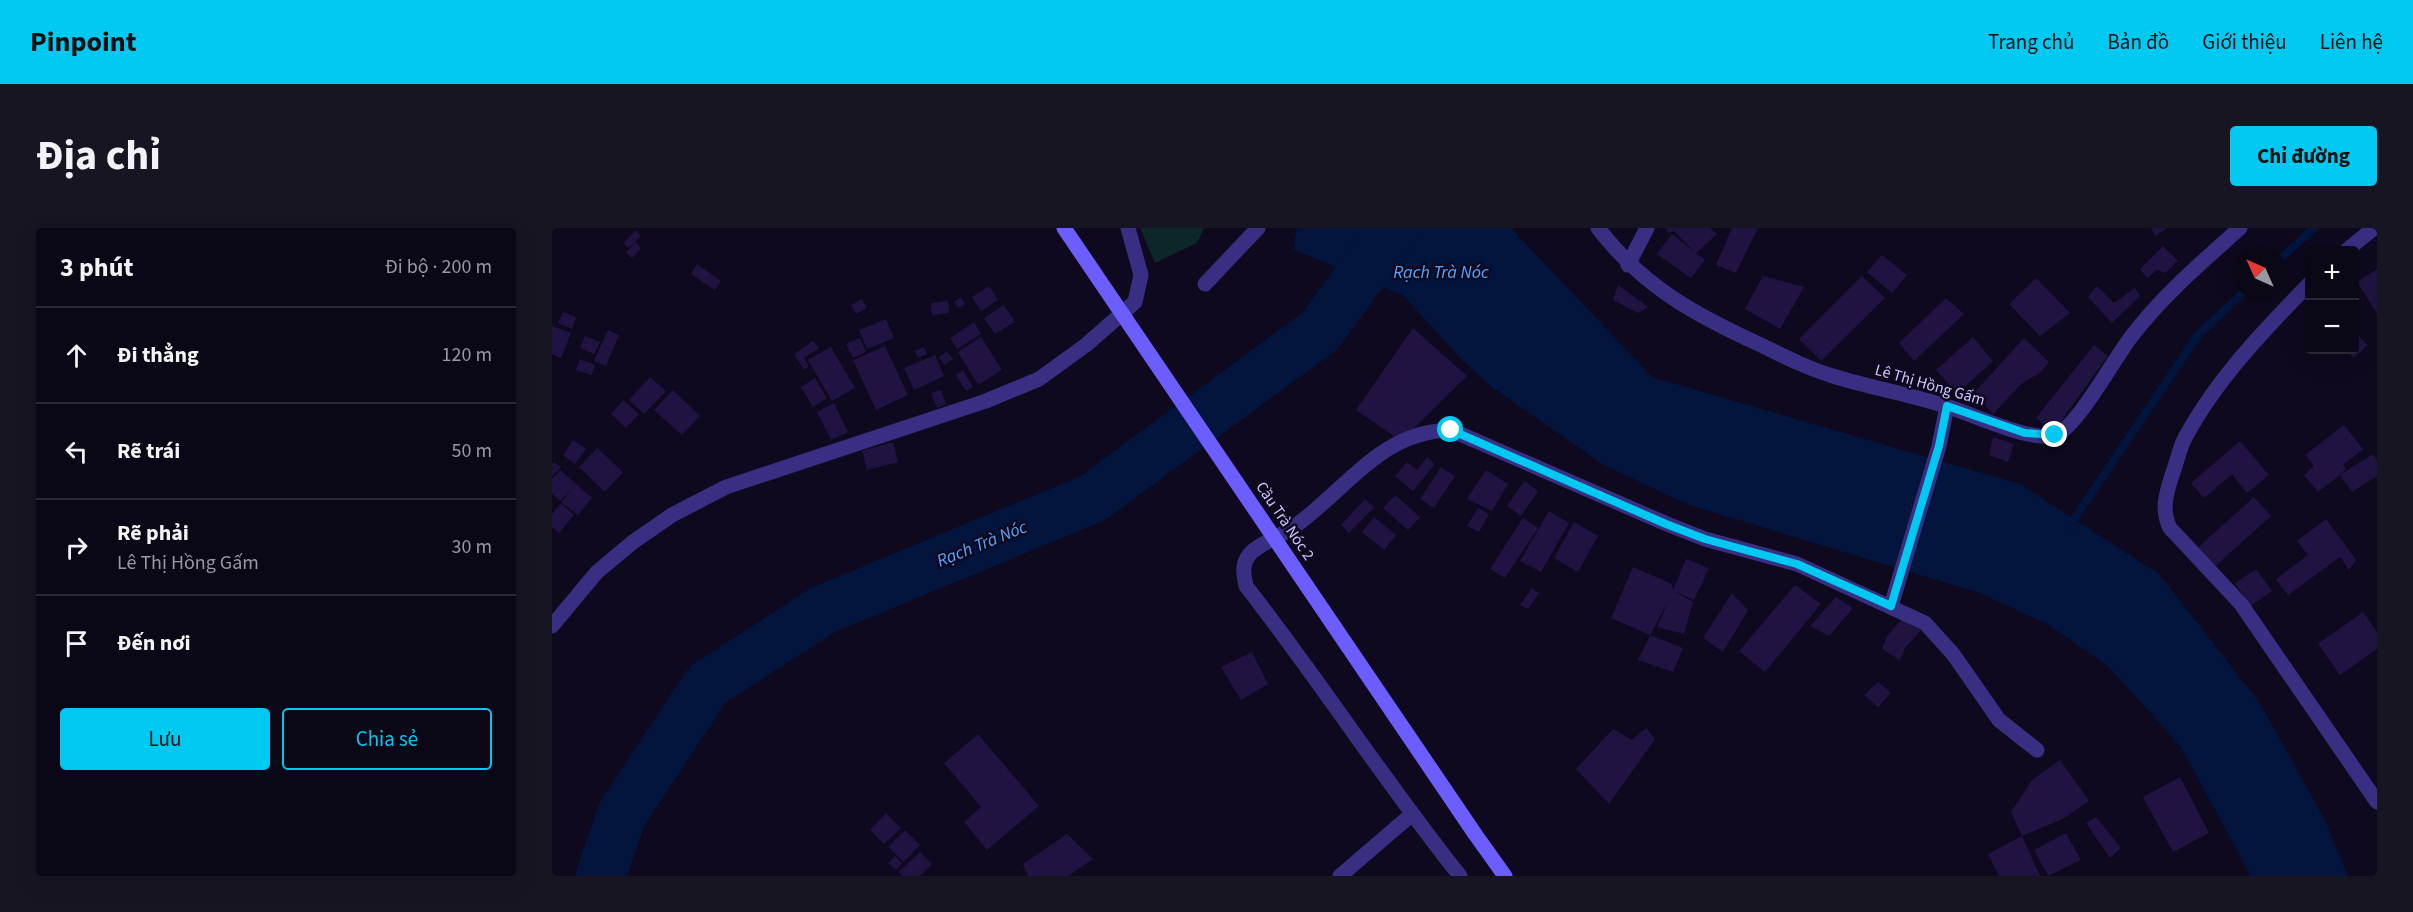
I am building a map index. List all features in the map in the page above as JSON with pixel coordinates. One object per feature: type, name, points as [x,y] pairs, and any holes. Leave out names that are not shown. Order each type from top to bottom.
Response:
[{"type":"main road","name":"Cầu Trà Nóc 2","points":[[1064,228],[1505,876]]},
{"type":"street","points":[[552,627],[597,572],[633,542],[672,515],[726,487],[986,401],[1039,379],[1086,345],[1135,302],[1142,275],[1128,228]]},
{"type":"street","points":[[1205,284],[1258,228]]},
{"type":"street","name":"Lê Thị Hồng Gấm","points":[[1598,228],[1628,265],[1679,304],[1721,327],[1806,366],[1834,376],[1947,406],[2025,433],[2055,435],[2064,429],[2084,404],[2132,335],[2194,270],[2240,228]]},
{"type":"street","points":[[1628,265],[1647,228]]},
{"type":"street","points":[[2352,246],[2374,228]]},
{"type":"street","points":[[2305,288],[2271,322],[2184,438],[2170,482],[2163,515],[2169,528],[2241,604],[2377,802]]},
{"type":"street","points":[[1891,606],[1939,446],[1947,406]]},
{"type":"street","points":[[1460,876],[1411,815],[1343,716],[1246,586],[1242,569],[1249,555],[1296,525],[1373,459],[1406,438],[1428,430],[1451,430],[1705,539],[1797,564],[1925,623],[1953,654],[1999,720],[2037,750]]},
{"type":"street","points":[[1340,876],[1411,815]]},
{"type":"green space","points":[[1140,228],[1204,228],[1197,243],[1155,263]]},
{"type":"water","points":[[1297,228],[1511,228],[1652,377],[2020,484],[2159,574],[2260,703],[2325,820],[2348,876],[2251,876],[2181,747],[2108,666],[2047,624],[1980,593],[1689,505],[1604,465],[1493,388],[1461,359],[1404,296],[1293,249]]},
{"type":"building","points":[[1666,228],[1710,228],[1717,234],[1696,253],[1705,260],[1691,278],[1657,254],[1672,234],[1695,252],[1674,231],[1668,233]]},
{"type":"building","points":[[1732,228],[1758,228],[1736,273],[1716,265]]},
{"type":"building","points":[[2151,228],[2167,228],[2156,236]]},
{"type":"building","points":[[636,230],[641,236],[628,248],[623,243]]},
{"type":"building","points":[[635,242],[641,248],[632,258],[626,253]]},
{"type":"building","points":[[2163,246],[2178,261],[2165,273],[2157,270],[2147,278],[2140,269]]},
{"type":"building","points":[[1882,255],[1907,275],[1892,293],[1867,272]]},
{"type":"building","points":[[697,264],[721,281],[715,290],[691,274]]},
{"type":"building","points":[[2377,269],[2377,314],[2359,285],[2359,281]]},
{"type":"building","points":[[1763,276],[1804,287],[1780,329],[1745,309]]},
{"type":"building","points":[[1862,276],[1885,298],[1821,361],[1799,339]]},
{"type":"building","points":[[2036,278],[2070,313],[2040,336],[2009,304]]},
{"type":"building","points":[[1618,285],[1648,307],[1638,313],[1613,300]]},
{"type":"building","points":[[989,286],[998,300],[981,311],[972,297]]},
{"type":"building","points":[[2097,286],[2114,303],[2135,288],[2140,296],[2112,323],[2088,297]]},
{"type":"building","points":[[961,297],[965,304],[958,308],[954,302]]},
{"type":"building","points":[[1946,298],[1964,314],[1914,361],[1899,343]]},
{"type":"building","points":[[862,299],[867,308],[856,314],[851,305]]},
{"type":"building","points":[[948,301],[949,313],[932,315],[931,303]]},
{"type":"building","points":[[1004,305],[1015,322],[995,334],[984,318]]},
{"type":"building","points":[[563,312],[576,317],[572,329],[558,323]]},
{"type":"building","points":[[886,319],[894,338],[867,349],[859,330]]},
{"type":"building","points":[[974,322],[981,334],[957,349],[950,338]]},
{"type":"building","points":[[552,326],[571,333],[561,358],[552,354]]},
{"type":"building","points":[[1413,328],[1467,376],[1401,441],[1356,410]]},
{"type":"building","points":[[608,330],[619,335],[606,366],[594,361]]},
{"type":"building","points":[[585,336],[600,342],[594,354],[580,348]]},
{"type":"building","points":[[2359,336],[2368,345],[2359,353]]},
{"type":"building","points":[[981,337],[1002,370],[978,385],[958,352]]},
{"type":"building","points":[[1973,337],[1993,361],[1957,394],[1936,370]]},
{"type":"building","points":[[860,338],[866,352],[853,358],[846,344]]},
{"type":"building","points":[[2024,338],[2049,362],[2040,373],[2022,383],[1993,414],[1974,393]]},
{"type":"building","points":[[813,341],[819,348],[804,358],[809,366],[804,370],[794,354]]},
{"type":"building","points":[[2094,345],[2108,356],[2053,432],[2036,418]]},
{"type":"building","points":[[885,346],[908,395],[876,410],[853,360]]},
{"type":"building","points":[[831,347],[855,388],[832,401],[808,360]]},
{"type":"building","points":[[924,347],[927,354],[918,358],[915,351]]},
{"type":"building","points":[[947,352],[953,359],[944,365],[939,357]]},
{"type":"building","points":[[935,355],[944,376],[914,390],[904,368]]},
{"type":"building","points":[[580,359],[595,365],[592,375],[576,370]]},
{"type":"building","points":[[963,370],[973,387],[966,391],[956,375]]},
{"type":"building","points":[[650,377],[666,391],[644,414],[629,400]]},
{"type":"building","points":[[815,378],[827,398],[813,407],[801,387]]},
{"type":"building","points":[[673,390],[700,416],[682,435],[654,410]]},
{"type":"building","points":[[941,390],[946,404],[937,408],[931,393]]},
{"type":"building","points":[[623,400],[639,414],[626,428],[611,414]]},
{"type":"building","points":[[834,403],[848,432],[831,440],[817,412]]},
{"type":"building","points":[[2344,425],[2363,449],[2343,465],[2346,469],[2318,492],[2304,475],[2314,466],[2305,455]]},
{"type":"building","points":[[1993,437],[2014,444],[2008,462],[1989,455]]},
{"type":"building","points":[[573,440],[586,449],[575,464],[563,455]]},
{"type":"building","points":[[2240,441],[2269,475],[2247,493],[2232,474],[2204,498],[2191,483]]},
{"type":"building","points":[[893,442],[898,462],[867,470],[862,451]]},
{"type":"building","points":[[597,448],[623,472],[605,492],[579,467]]},
{"type":"building","points":[[2373,454],[2377,461],[2377,476],[2352,492],[2340,475]]},
{"type":"building","points":[[1427,457],[1435,464],[1413,491],[1395,476],[1407,462],[1417,470]]},
{"type":"building","points":[[554,462],[561,467],[552,476],[552,464]]},
{"type":"building","points":[[1441,467],[1455,476],[1434,508],[1420,499]]},
{"type":"building","points":[[560,470],[592,498],[578,515],[561,502],[573,488],[560,501],[552,493],[552,479]]},
{"type":"building","points":[[1486,470],[1508,484],[1492,511],[1467,499]]},
{"type":"building","points":[[1524,481],[1538,491],[1521,516],[1507,506]]},
{"type":"building","points":[[1395,495],[1420,517],[1408,530],[1383,508]]},
{"type":"building","points":[[2254,497],[2271,516],[2211,570],[2194,551]]},
{"type":"building","points":[[1365,499],[1374,507],[1349,533],[1341,525]]},
{"type":"building","points":[[561,503],[574,515],[559,533],[552,527],[552,514]]},
{"type":"building","points":[[1478,508],[1489,514],[1479,532],[1467,526]]},
{"type":"building","points":[[1549,511],[1569,523],[1541,572],[1520,561]]},
{"type":"building","points":[[1374,517],[1396,535],[1384,550],[1362,532]]},
{"type":"building","points":[[1523,518],[1538,528],[1505,578],[1490,569]]},
{"type":"building","points":[[2326,519],[2356,560],[2349,570],[2340,557],[2288,595],[2276,579],[2308,555],[2297,541]]},
{"type":"building","points":[[1574,522],[1598,536],[1578,572],[1554,558]]},
{"type":"building","points":[[1686,559],[1709,568],[1694,600],[1671,590],[1693,602],[1684,634],[1657,627],[1669,600],[1650,635],[1611,618],[1633,567],[1672,584],[1673,590]]},
{"type":"building","points":[[2256,569],[2272,591],[2251,606],[2235,583]]},
{"type":"building","points":[[1795,585],[1821,604],[1765,672],[1739,651]]},
{"type":"building","points":[[1532,588],[1539,593],[1528,609],[1520,605]]},
{"type":"building","points":[[1732,593],[1748,610],[1723,652],[1703,638]]},
{"type":"building","points":[[1836,597],[1853,608],[1829,636],[1810,626]]},
{"type":"building","points":[[2363,612],[2377,632],[2377,649],[2340,675],[2318,644]]},
{"type":"building","points":[[1902,619],[1922,629],[1905,648],[1900,660],[1882,649],[1887,636]]},
{"type":"building","points":[[1650,635],[1683,648],[1673,672],[1638,660]]},
{"type":"building","points":[[1252,652],[1268,684],[1241,700],[1221,667]]},
{"type":"building","points":[[1878,682],[1891,693],[1878,707],[1864,695]]},
{"type":"building","points":[[1646,728],[1655,739],[1609,804],[1576,769],[1613,729],[1632,740]]},
{"type":"building","points":[[978,734],[1039,806],[987,850],[964,822],[981,807],[944,763]]},
{"type":"building","points":[[2060,760],[2089,801],[2063,819],[2022,836],[2011,812],[2032,780]]},
{"type":"building","points":[[2180,777],[2209,833],[2173,852],[2143,797]]},
{"type":"building","points":[[886,813],[901,828],[884,844],[870,830]]},
{"type":"building","points":[[2096,817],[2121,848],[2110,858],[2086,823]]},
{"type":"building","points":[[905,830],[920,845],[904,862],[888,847]]},
{"type":"building","points":[[2066,833],[2081,860],[2048,876],[2034,850]]},
{"type":"building","points":[[1067,834],[1093,859],[1068,876],[1028,876],[1023,864]]},
{"type":"building","points":[[2022,836],[2040,876],[1999,876],[1988,854]]},
{"type":"building","points":[[920,852],[932,864],[920,876],[903,876],[899,872]]},
{"type":"building","points":[[895,856],[902,863],[896,870],[888,863]]},
{"type":"waterway","name":"Rạch Trà Nóc","points":[[601,876],[622,814],[707,685],[823,610],[1093,498],[1320,331],[1395,228]]},
{"type":"waterway","points":[[2287,253],[2314,228]]},
{"type":"waterway","points":[[2069,527],[2198,335],[2235,300]]},
{"type":"route","points":[[1451,430],[1488,444],[1570,483],[1666,524],[1705,539],[1797,564],[1891,606],[1939,446],[1947,406],[2025,433],[2055,435]]}]
